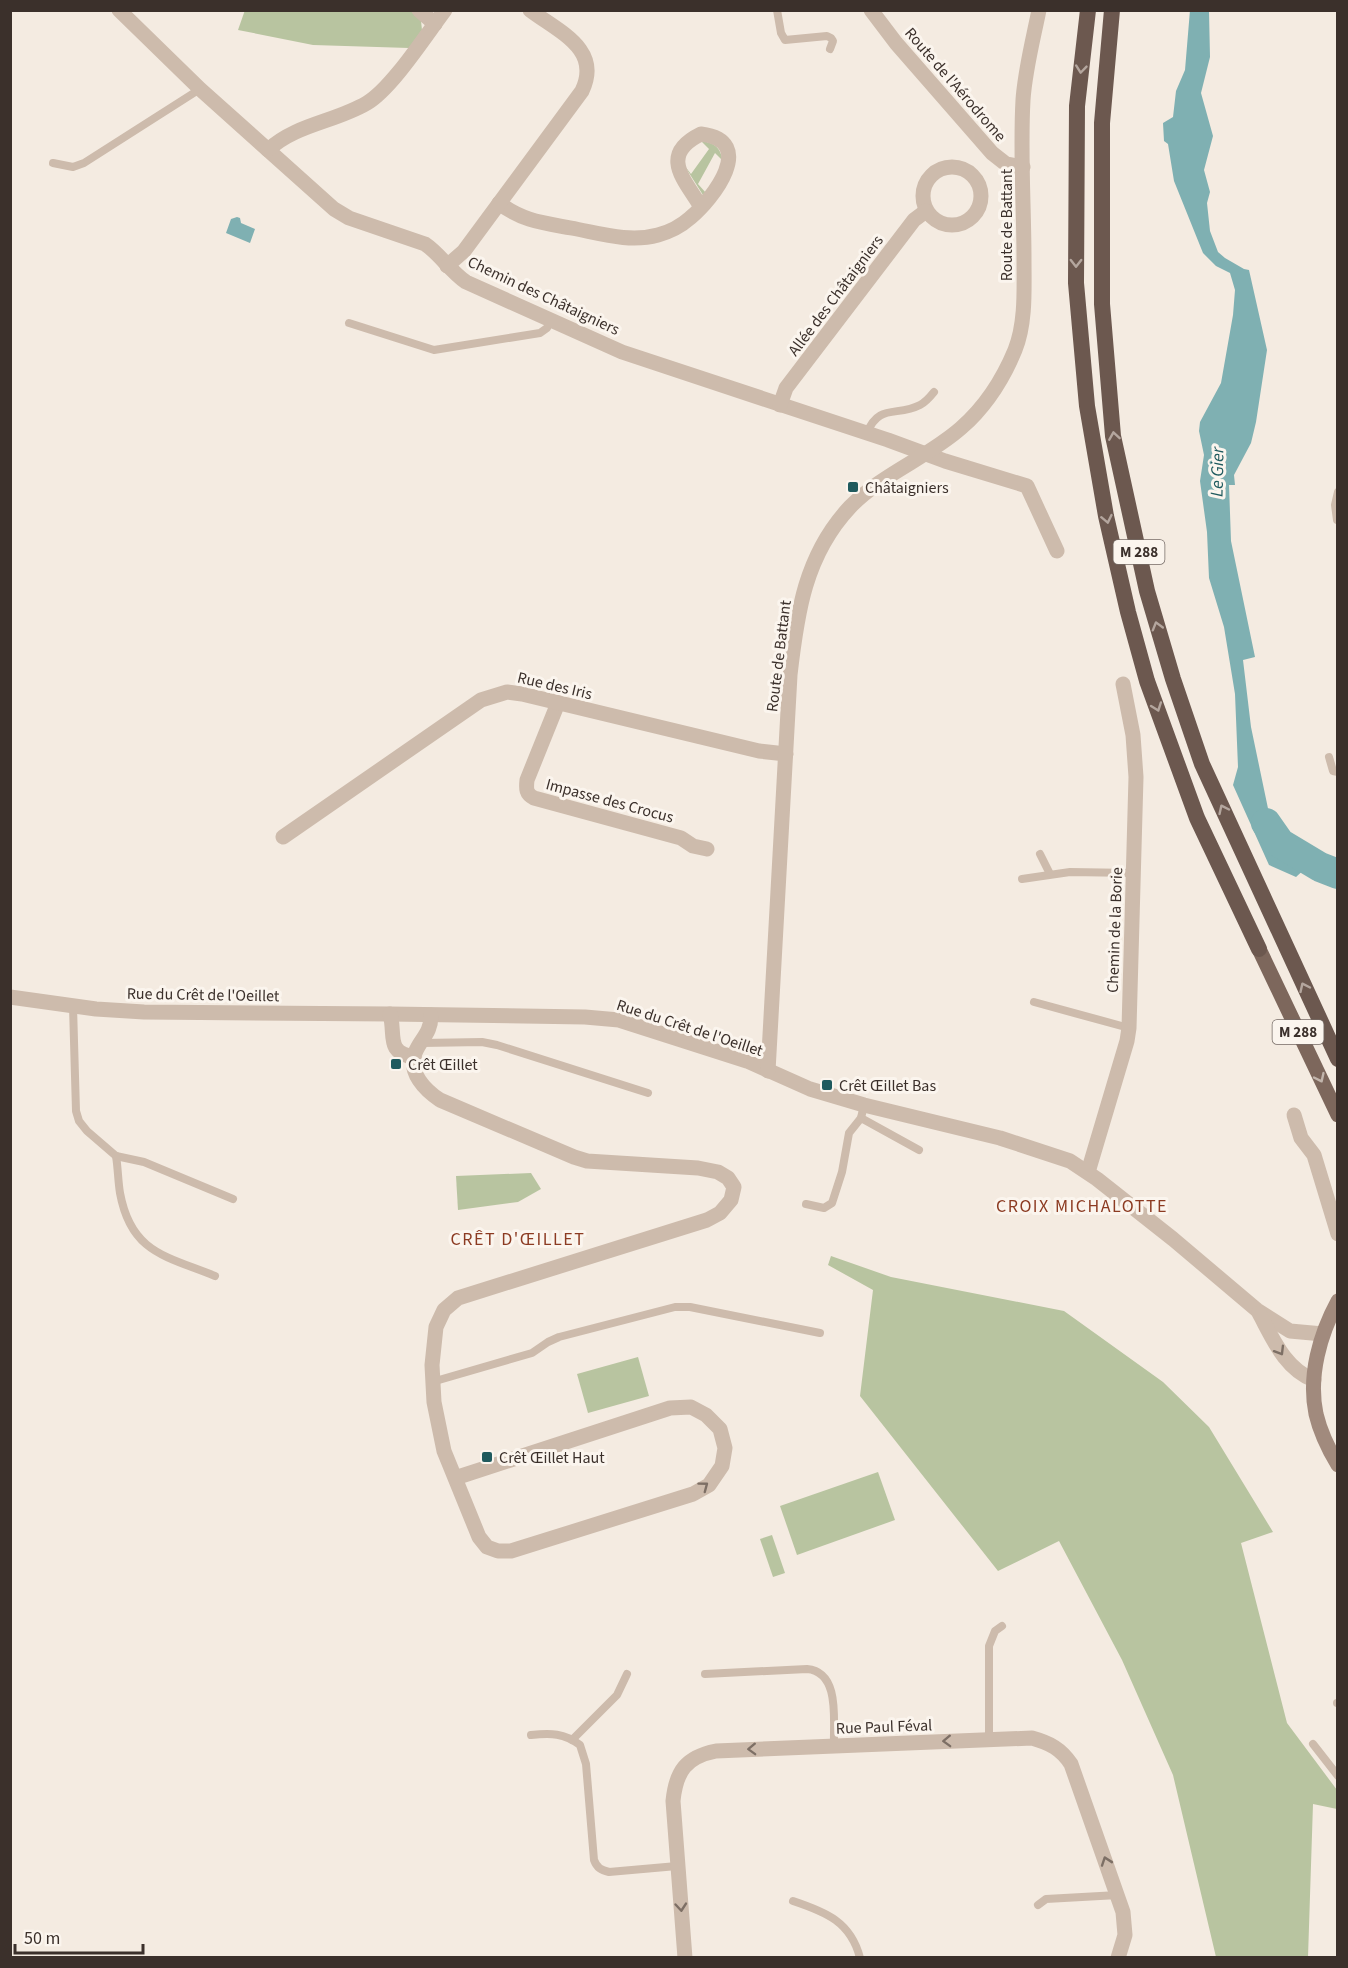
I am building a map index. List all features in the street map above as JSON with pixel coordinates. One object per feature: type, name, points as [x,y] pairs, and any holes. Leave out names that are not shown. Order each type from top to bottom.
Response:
[{"type":"highway","name":"M 288","points":[[1088,10],[1077,106],[1076,283],[1087,406],[1106,516],[1147,681],[1197,818],[1259,949]]},
{"type":"highway","name":"M 288","points":[[1112,10],[1102,123],[1102,293],[1116,447],[1147,591],[1173,679],[1203,764],[1338,1059]]},
{"type":"main road","name":"M 288","points":[[1259,949],[1338,1115]]},
{"type":"main road","points":[[1338,1301],[1323,1334],[1314,1380],[1316,1413],[1338,1465]]},
{"type":"street","name":"Chemin des Châtaigniers","points":[[119,10],[200,89],[334,209],[349,218],[425,244],[457,276],[477,287],[622,352],[1027,486],[1058,551]]},
{"type":"street","points":[[419,10],[435,24]]},
{"type":"street","points":[[268,150],[282,138],[299,129],[356,109],[379,95],[445,10]]},
{"type":"street","points":[[447,266],[464,250],[582,91],[588,79],[588,67],[580,47],[530,10]]},
{"type":"street","name":"Route de l'Aérodrome","points":[[871,10],[896,43],[992,153],[1006,164],[1023,167]]},
{"type":"street","name":"Route de Battant","points":[[768,1071],[790,675],[796,625],[806,581],[825,541],[850,507],[883,479],[962,428],[984,404],[1002,377],[1016,347],[1023,313],[1023,100],[1039,10]]},
{"type":"street","points":[[499,203],[524,219],[621,237],[641,238],[658,235],[676,228],[701,207],[711,198],[722,180],[729,156],[726,148],[718,139],[701,134],[692,138],[685,145],[677,165],[701,207]]},
{"type":"street","name":"Allée des Châtaigniers","points":[[780,405],[786,388],[914,220],[926,211]]},
{"type":"street","name":"Chemin de la Borie","points":[[1088,1172],[1129,1028],[1136,759],[1131,719],[1123,684]]},
{"type":"street","name":"Rue des Iris","points":[[283,837],[481,700],[507,692],[522,693],[558,704],[759,752],[786,754]]},
{"type":"street","name":"Impasse des Crocus","points":[[558,704],[526,780],[529,795],[681,838],[693,846],[707,849]]},
{"type":"street","name":"Rue du Crêt de l'Oeillet","points":[[10,997],[73,1006],[144,1012],[585,1017],[619,1020],[747,1061],[862,1112],[1000,1138],[1070,1161],[1088,1172],[1173,1239],[1257,1310]]},
{"type":"street","points":[[390,1014],[394,1046],[402,1054],[414,1057]]},
{"type":"street","points":[[431,1015],[431,1024],[414,1057],[417,1077],[431,1094],[574,1157],[588,1161],[698,1168],[718,1172],[728,1178],[734,1187],[731,1200],[720,1213],[707,1220],[458,1298],[444,1310],[436,1327],[432,1365],[434,1402],[444,1451],[466,1509],[479,1537],[487,1547],[498,1551],[512,1551],[693,1494],[709,1485],[722,1466],[725,1448],[720,1428],[706,1415],[691,1407],[670,1408],[455,1478]]},
{"type":"street","points":[[1294,1115],[1300,1138],[1314,1155],[1338,1234]]},
{"type":"street","points":[[1257,1310],[1290,1331],[1323,1334]]},
{"type":"street","points":[[1257,1310],[1284,1358],[1303,1376],[1314,1380]]},
{"type":"street","name":"Rue Paul Féval","points":[[685,1958],[673,1801],[679,1773],[688,1762],[700,1754],[716,1751],[1032,1738],[1049,1743],[1064,1752],[1071,1764],[1123,1912],[1125,1935],[1118,1957]]},
{"type":"lane","points":[[777,10],[781,33],[785,40],[826,36],[833,41],[830,49]]},
{"type":"lane","points":[[53,163],[73,167],[84,163],[200,89]]},
{"type":"lane","points":[[349,323],[434,350],[540,333],[547,328],[551,320]]},
{"type":"lane","points":[[867,433],[876,418],[888,412],[920,406],[934,392]]},
{"type":"lane","points":[[1337,520],[1335,505],[1338,492]]},
{"type":"lane","points":[[1329,757],[1333,771],[1338,772]]},
{"type":"lane","points":[[1040,854],[1050,874]]},
{"type":"lane","points":[[1022,879],[1070,872],[1134,873]]},
{"type":"lane","points":[[1034,1002],[1129,1028]]},
{"type":"lane","points":[[73,1006],[76,1111],[79,1121],[87,1131],[116,1156],[144,1162],[233,1199]]},
{"type":"lane","points":[[422,1043],[497,1044],[648,1093]]},
{"type":"lane","points":[[806,1204],[824,1208],[832,1203],[842,1172],[849,1133],[862,1112],[919,1150]]},
{"type":"lane","points":[[116,1156],[120,1193],[126,1216],[138,1238],[155,1252],[215,1276]]},
{"type":"lane","points":[[432,1382],[532,1353],[559,1337],[675,1307],[690,1307],[820,1333]]},
{"type":"lane","points":[[989,1739],[989,1646],[995,1630],[1002,1626]]},
{"type":"lane","points":[[705,1674],[807,1669],[818,1672],[831,1687],[834,1746]]},
{"type":"lane","points":[[572,1740],[596,1719],[617,1695],[627,1674]]},
{"type":"lane","points":[[531,1735],[552,1733],[580,1745],[586,1764],[594,1860],[597,1867],[609,1872],[677,1866]]},
{"type":"lane","points":[[1313,1744],[1338,1776]]},
{"type":"lane","points":[[1038,1905],[1046,1899],[1118,1895]]},
{"type":"lane","points":[[793,1901],[825,1913],[847,1928],[857,1945],[860,1958]]},
{"type":"green space","points":[[245,10],[411,11],[421,21],[422,30],[409,48],[313,45],[238,30]]},
{"type":"green space","points":[[701,141],[716,146],[723,161],[715,153],[698,184],[706,193],[703,195],[684,165],[691,174],[709,149]]},
{"type":"green space","points":[[531,1173],[541,1189],[518,1202],[458,1210],[456,1176]]},
{"type":"green space","points":[[831,1256],[891,1277],[1064,1311],[1163,1382],[1209,1427],[1273,1532],[1241,1543],[1287,1723],[1337,1790],[1337,1809],[1313,1804],[1308,1957],[1216,1957],[1173,1775],[1122,1660],[1059,1541],[998,1571],[860,1396],[873,1290],[828,1265]]},
{"type":"green space","points":[[638,1357],[649,1396],[588,1413],[577,1374]]},
{"type":"green space","points":[[878,1472],[895,1520],[797,1555],[780,1506]]},
{"type":"green space","points":[[772,1535],[785,1573],[773,1577],[760,1539]]},
{"type":"water","points":[[1190,10],[1209,11],[1210,57],[1201,93],[1213,136],[1204,170],[1210,192],[1207,203],[1210,231],[1218,252],[1249,270],[1267,350],[1251,443],[1234,475],[1235,485],[1229,485],[1231,541],[1255,657],[1243,660],[1251,727],[1270,818],[1279,836],[1309,865],[1296,877],[1269,865],[1233,785],[1238,767],[1235,694],[1224,627],[1209,578],[1207,532],[1200,481],[1204,455],[1199,431],[1200,422],[1221,383],[1235,290],[1230,273],[1216,266],[1203,253],[1174,181],[1168,144],[1164,141],[1163,123],[1173,117],[1176,91],[1185,70]]},
{"type":"water","points":[[240,218],[241,223],[255,229],[250,243],[226,233],[231,219]]},
{"type":"waterway","name":"Le Gier","points":[[1266,823],[1280,843],[1320,867],[1338,874]]},
{"type":"place","name":"Châtaigniers","points":[[853,487]]},
{"type":"place","name":"Crêt Œillet","points":[[396,1064]]},
{"type":"place","name":"Crêt Œillet Bas","points":[[827,1085]]},
{"type":"place","name":"Crêt Œillet Haut","points":[[487,1457]]},
{"type":"district","name":"CROIX MICHALOTTE","points":[[1082,1206]]},
{"type":"district","name":"CRÊT D'ŒILLET","points":[[518,1239]]}]
